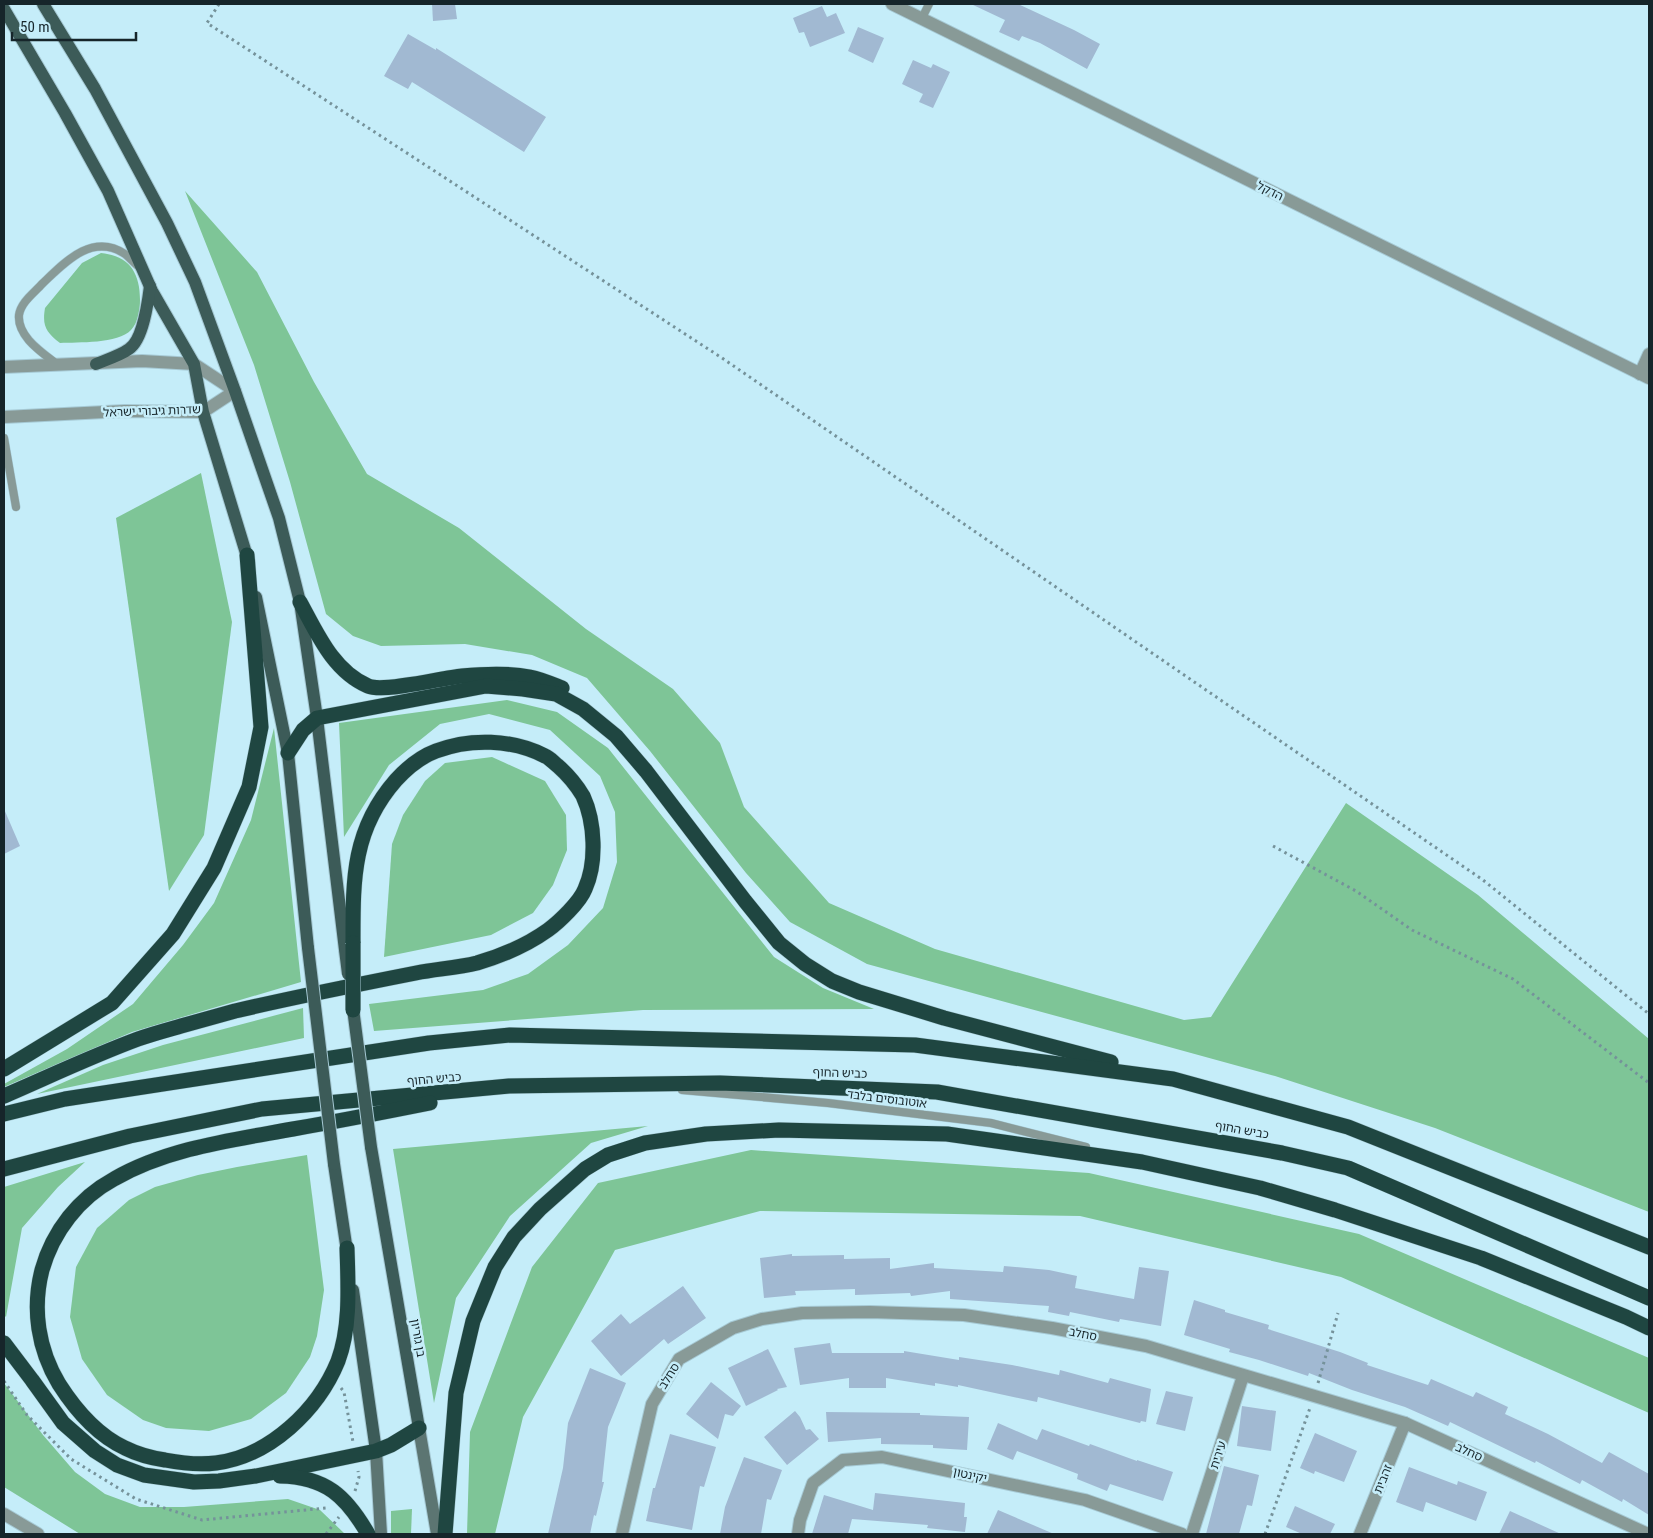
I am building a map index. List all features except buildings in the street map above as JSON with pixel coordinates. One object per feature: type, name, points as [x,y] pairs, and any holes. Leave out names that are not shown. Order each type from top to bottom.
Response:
[{"type":"highway","points":[[4,1069],[112,1003],[173,934],[214,868],[249,787],[261,727],[247,555]]},
{"type":"highway","points":[[300,602],[328,653],[350,675],[369,687],[386,688],[462,676],[491,675],[531,677],[569,690],[602,714],[739,894],[779,942],[805,964],[832,981],[859,992],[944,1018],[1348,1127],[1649,1248]]},
{"type":"highway","points":[[288,753],[303,730],[317,718],[486,686],[523,688],[556,694],[583,709],[616,736],[646,771]]},
{"type":"highway","points":[[4,1096],[139,1038],[233,1012],[419,972],[475,963],[525,944],[548,930],[571,908],[585,890],[594,852],[589,814],[582,795],[564,772],[546,756],[514,745],[476,742],[451,745],[426,755],[405,770],[389,788],[372,813],[358,852],[354,876],[349,947],[353,1010]]},
{"type":"highway","points":[[4,1114],[75,1098],[429,1043],[510,1035],[915,1045],[1172,1079]]},
{"type":"highway","name":"כביש החוף","points":[[4,1169],[130,1136],[262,1109],[509,1086],[720,1083],[937,1092],[1282,1152],[1348,1168],[1649,1298]]},
{"type":"highway","points":[[347,1248],[348,1297],[344,1339],[338,1360],[325,1386],[313,1404],[284,1432],[264,1446],[242,1457],[216,1463],[194,1464],[149,1457],[125,1448],[106,1436],[77,1410],[49,1367],[38,1328],[38,1286],[52,1240],[79,1206],[113,1179],[135,1168],[171,1155],[226,1141],[357,1118],[509,1086]]},
{"type":"highway","points":[[445,1534],[456,1393],[466,1347],[483,1294],[495,1267],[514,1237],[585,1169],[608,1155],[645,1143],[706,1134],[780,1130],[947,1134],[1142,1162],[1260,1188],[1436,1243],[1481,1258],[1649,1328]]},
{"type":"highway","points":[[4,1344],[63,1423],[95,1451],[117,1465],[144,1475],[194,1482],[256,1476],[376,1451],[391,1445],[419,1428]]},
{"type":"highway","points":[[256,1476],[295,1476],[313,1480],[329,1487],[346,1503],[368,1534]]},
{"type":"main road","points":[[43,4],[95,89],[167,223],[195,282],[279,518],[300,602],[349,947]]},
{"type":"main road","points":[[4,9],[108,191],[150,286],[194,364],[203,412],[247,555],[288,753],[308,948],[334,1164],[376,1451],[380,1534]]},
{"type":"main road","points":[[96,364],[130,349],[138,336],[145,318],[150,286]]},
{"type":"main road","name":"בן גוריון","points":[[353,1010],[371,1147],[437,1534]]},
{"type":"street","name":"הדקל","points":[[892,4],[1644,376]]},
{"type":"street","points":[[1644,376],[1649,354]]},
{"type":"street","points":[[4,368],[142,362],[194,364],[235,391]]},
{"type":"street","name":"שדרות גיבורי ישראל","points":[[4,417],[125,411],[203,412],[235,391]]},
{"type":"street","name":"סחלב","points":[[622,1534],[652,1404],[679,1359],[733,1328],[762,1319],[802,1313],[870,1312],[964,1315],[1052,1328],[1146,1346],[1405,1423],[1648,1534]]},
{"type":"street","name":"עירית","points":[[1192,1534],[1243,1376]]},
{"type":"street","name":"זהבית","points":[[1360,1534],[1405,1423]]},
{"type":"street","name":"יקינטון","points":[[798,1534],[800,1520],[813,1483],[843,1460],[882,1457],[1085,1500],[1182,1534]]},
{"type":"street","points":[[4,1514],[38,1534]]},
{"type":"lane","points":[[922,18],[930,4]]},
{"type":"lane","points":[[59,366],[34,346],[24,333],[20,314],[25,302],[69,258],[84,250],[100,246],[113,248],[125,254],[144,271]]},
{"type":"lane","points":[[4,438],[16,507]]},
{"type":"lane","name":"אוטובוסים בלבד","points":[[625,1085],[828,1103],[990,1123],[1142,1162]]},
{"type":"path","points":[[219,4],[207,24],[722,358],[1434,846],[1483,880],[1649,1014]]},
{"type":"path","points":[[1273,846],[1356,891],[1412,930],[1513,979],[1649,1083]]},
{"type":"path","points":[[1265,1534],[1314,1397],[1338,1313]]},
{"type":"green space","points":[[185,191],[257,272],[314,382],[367,474],[459,528],[586,629],[673,689],[720,743],[744,807],[829,903],[935,949],[1184,1020],[1211,1017],[1346,803],[1478,895],[1649,1039],[1649,1212],[1435,1128],[1275,1076],[867,964],[790,922],[746,873],[650,751],[587,678],[532,655],[465,644],[381,646],[353,636],[326,614],[290,482],[254,365]]},
{"type":"green space","points":[[101,253],[111,255],[126,262],[135,274],[138,281],[140,300],[137,320],[131,330],[117,338],[60,343],[46,328],[44,320],[45,308],[82,263]]},
{"type":"green space","points":[[201,473],[232,622],[204,835],[169,891],[116,518]]},
{"type":"green space","points":[[507,700],[557,712],[608,748],[774,957],[823,988],[874,1009],[643,1010],[374,1031],[369,1004],[483,990],[528,974],[568,945],[603,908],[617,862],[615,812],[600,776],[550,730],[489,714],[440,724],[389,765],[344,837],[339,723]]},
{"type":"green space","points":[[274,728],[301,982],[132,1032],[4,1087],[4,1084],[67,1049],[133,1004],[183,945],[214,903],[251,820]]},
{"type":"green space","points":[[492,757],[545,781],[566,815],[567,850],[553,885],[533,913],[491,935],[384,957],[392,844],[403,815],[425,781],[445,763]]},
{"type":"green space","points":[[303,1008],[304,1038],[37,1094],[103,1065],[163,1045]]},
{"type":"green space","points":[[648,1126],[591,1143],[510,1216],[456,1298],[434,1403],[393,1149]]},
{"type":"green space","points":[[751,1150],[1089,1173],[1359,1234],[1649,1358],[1649,1413],[1341,1277],[1080,1216],[760,1211],[615,1250],[523,1417],[495,1534],[467,1534],[470,1432],[532,1267],[598,1183]]},
{"type":"green space","points":[[307,1155],[324,1290],[317,1336],[310,1357],[286,1393],[251,1419],[209,1431],[166,1428],[143,1420],[107,1395],[82,1359],[70,1317],[76,1267],[97,1228],[129,1200],[155,1187],[198,1175]]},
{"type":"green space","points":[[85,1162],[58,1187],[22,1228],[6,1317],[4,1315],[4,1187]]},
{"type":"green space","points":[[4,1383],[43,1435],[75,1472],[105,1494],[140,1507],[184,1507],[288,1499],[320,1510],[345,1534],[80,1534],[4,1487]]},
{"type":"green space","points":[[412,1509],[411,1534],[391,1534],[391,1511]]}]
